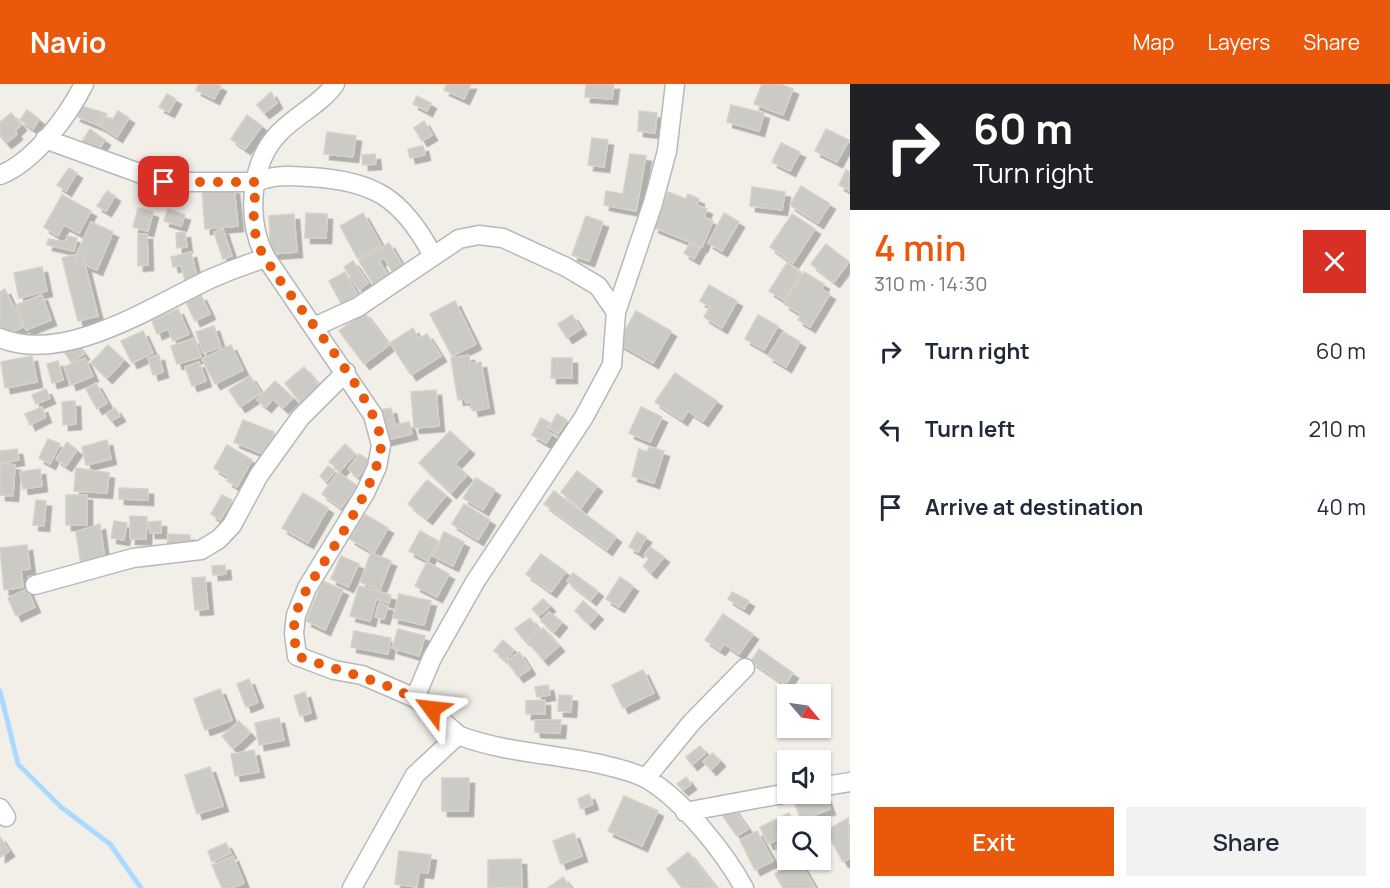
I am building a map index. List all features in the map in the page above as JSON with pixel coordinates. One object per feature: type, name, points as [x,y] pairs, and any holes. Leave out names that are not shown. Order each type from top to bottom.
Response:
[{"type":"street","points":[[2,177],[27,160],[74,103],[84,84]]},
{"type":"street","points":[[335,84],[270,144],[256,182],[253,222],[257,243],[266,258],[346,372],[373,415],[381,445],[377,467],[365,493],[307,588],[296,615],[294,633],[297,656],[334,670],[362,675],[415,698],[432,709],[458,735],[541,755],[603,765],[646,778],[685,812],[723,856],[744,888]]},
{"type":"street","points":[[415,698],[432,658],[475,582],[603,384],[612,365],[616,312],[653,203],[667,151],[675,84]]},
{"type":"street","points":[[45,139],[164,182],[256,182],[270,176],[287,176],[363,184],[382,192],[398,206],[418,227],[432,254]]},
{"type":"street","points":[[314,327],[358,307],[432,254],[459,239],[479,235],[503,238],[528,248],[598,286],[616,312]]},
{"type":"street","points":[[0,338],[32,345],[57,344],[118,326],[212,278],[266,258]]},
{"type":"street","points":[[35,585],[133,558],[201,550],[219,539],[232,525],[259,475],[300,418],[346,372]]},
{"type":"street","points":[[646,778],[692,722],[745,668]]},
{"type":"street","points":[[352,888],[415,776],[458,735]]},
{"type":"street","points":[[831,785],[850,782]]},
{"type":"street","points":[[685,812],[777,795]]},
{"type":"building","points":[[199,84],[221,86],[214,99],[196,90]]},
{"type":"building","points":[[447,84],[471,84],[464,99],[444,90]]},
{"type":"building","points":[[586,84],[614,84],[612,99],[585,97]]},
{"type":"building","points":[[762,84],[780,84],[793,89],[783,115],[754,104]]},
{"type":"building","points":[[271,92],[277,103],[264,113],[257,105]]},
{"type":"building","points":[[167,94],[176,99],[169,112],[159,107]]},
{"type":"building","points":[[417,96],[431,103],[427,111],[413,104]]},
{"type":"building","points":[[731,105],[764,113],[759,131],[727,122]]},
{"type":"building","points":[[82,106],[107,114],[100,126],[75,116]]},
{"type":"building","points":[[27,110],[39,119],[33,129],[20,120]]},
{"type":"building","points":[[118,111],[129,118],[117,137],[97,124],[103,115],[112,121]]},
{"type":"building","points":[[639,111],[657,113],[655,133],[638,131]]},
{"type":"building","points":[[11,113],[21,125],[15,131],[17,134],[6,143],[0,136],[0,122]]},
{"type":"building","points":[[247,115],[262,126],[245,149],[231,139]]},
{"type":"building","points":[[424,121],[432,135],[422,141],[414,128]]},
{"type":"building","points":[[90,129],[105,140],[96,153],[81,143]]},
{"type":"building","points":[[826,129],[849,140],[837,162],[815,151]]},
{"type":"building","points":[[327,132],[356,136],[353,157],[324,154]]},
{"type":"building","points":[[592,138],[608,140],[604,167],[588,165]]},
{"type":"building","points":[[781,143],[800,152],[790,171],[772,162]]},
{"type":"building","points":[[423,146],[425,155],[410,158],[408,149]]},
{"type":"building","points":[[375,154],[376,164],[363,165],[362,155]]},
{"type":"building","points":[[630,154],[646,156],[636,211],[604,205],[606,191],[623,194]]},
{"type":"building","points":[[69,168],[77,173],[66,191],[57,185]]},
{"type":"building","points":[[846,170],[850,172],[850,191],[839,185]]},
{"type":"building","points":[[801,186],[830,204],[818,223],[790,205]]},
{"type":"building","points":[[752,187],[785,192],[782,210],[750,206]]},
{"type":"building","points":[[234,188],[238,226],[205,229],[202,191]]},
{"type":"building","points":[[107,191],[115,196],[106,211],[97,206]]},
{"type":"building","points":[[668,192],[686,199],[688,194],[699,199],[697,205],[707,209],[704,217],[713,221],[702,247],[653,227]]},
{"type":"building","points":[[62,195],[91,211],[79,233],[64,225],[58,236],[44,227]]},
{"type":"building","points":[[138,208],[153,212],[148,231],[133,227]]},
{"type":"building","points":[[168,209],[185,215],[181,226],[164,221]]},
{"type":"building","points":[[306,213],[327,214],[326,238],[305,238]]},
{"type":"building","points":[[363,213],[381,245],[358,259],[340,226]]},
{"type":"building","points":[[724,213],[739,222],[722,251],[708,243]]},
{"type":"building","points":[[294,214],[297,252],[271,254],[269,216]]},
{"type":"building","points":[[792,214],[815,229],[793,263],[770,247]]},
{"type":"building","points":[[586,216],[603,222],[589,261],[572,255]]},
{"type":"building","points":[[91,222],[113,232],[97,270],[74,260]]},
{"type":"building","points":[[223,229],[232,256],[223,259],[214,232]]},
{"type":"building","points":[[185,232],[187,247],[177,248],[176,233]]},
{"type":"building","points":[[138,234],[147,234],[148,265],[138,266]]},
{"type":"building","points":[[67,236],[77,238],[74,251],[47,245],[48,239],[66,242]]},
{"type":"building","points":[[389,243],[405,270],[395,276],[384,258],[379,261],[389,277],[375,287],[359,261]]},
{"type":"building","points":[[690,243],[700,248],[694,259],[684,253]]},
{"type":"building","points":[[826,244],[849,262],[834,282],[811,264]]},
{"type":"building","points":[[191,252],[198,282],[186,284],[181,265],[173,267],[171,257]]},
{"type":"building","points":[[82,253],[98,316],[78,321],[62,258]]},
{"type":"building","points":[[353,261],[368,283],[359,290],[344,267]]},
{"type":"building","points":[[787,263],[801,272],[784,300],[769,291]]},
{"type":"building","points":[[42,267],[47,291],[19,298],[14,273]]},
{"type":"building","points":[[345,272],[358,296],[342,305],[329,281]]},
{"type":"building","points":[[804,272],[824,284],[821,289],[830,294],[810,327],[798,320],[801,314],[784,304]]},
{"type":"building","points":[[709,285],[737,301],[722,328],[704,317],[710,307],[700,301]]},
{"type":"building","points":[[5,289],[23,327],[4,336],[0,328],[0,292]]},
{"type":"building","points":[[42,295],[51,320],[26,330],[16,305]]},
{"type":"building","points":[[201,295],[210,314],[195,321],[186,302]]},
{"type":"building","points":[[455,301],[476,344],[452,356],[430,314]]},
{"type":"building","points":[[178,309],[189,334],[173,341],[168,329],[157,334],[152,321]]},
{"type":"building","points":[[636,311],[671,331],[653,363],[618,343]]},
{"type":"building","points":[[364,312],[389,345],[364,364],[339,331]]},
{"type":"building","points":[[572,315],[581,329],[567,338],[558,324]]},
{"type":"building","points":[[758,315],[778,326],[764,350],[745,339]]},
{"type":"building","points":[[214,326],[221,347],[203,353],[196,332]]},
{"type":"building","points":[[413,328],[419,339],[427,334],[441,356],[411,375],[390,343]]},
{"type":"building","points":[[143,331],[153,353],[132,363],[121,341]]},
{"type":"building","points":[[783,332],[800,342],[786,367],[768,356]]},
{"type":"building","points":[[195,338],[201,357],[177,364],[171,346]]},
{"type":"building","points":[[75,342],[84,354],[71,362],[63,350]]},
{"type":"building","points":[[108,345],[124,360],[107,378],[91,363]]},
{"type":"building","points":[[231,345],[243,370],[215,384],[202,359]]},
{"type":"building","points":[[159,355],[163,372],[153,375],[148,358]]},
{"type":"building","points":[[469,355],[470,364],[481,362],[489,408],[473,411],[471,402],[466,403],[465,399],[458,400],[451,358]]},
{"type":"building","points":[[32,356],[37,382],[5,388],[1,362]]},
{"type":"building","points":[[85,358],[93,376],[71,385],[64,367]]},
{"type":"building","points":[[552,358],[572,358],[572,378],[551,378]]},
{"type":"building","points":[[58,361],[63,380],[52,383],[47,364]]},
{"type":"building","points":[[199,362],[206,381],[192,386],[185,367]]},
{"type":"building","points":[[304,367],[322,389],[302,405],[285,383]]},
{"type":"building","points":[[675,373],[717,401],[703,421],[688,411],[682,420],[655,402]]},
{"type":"building","points":[[250,376],[261,393],[240,407],[229,390]]},
{"type":"building","points":[[275,381],[293,398],[283,408],[273,399],[266,407],[257,400]]},
{"type":"building","points":[[96,383],[107,403],[97,409],[86,389]]},
{"type":"building","points":[[46,389],[50,398],[36,404],[32,395]]},
{"type":"building","points":[[436,390],[439,426],[414,428],[411,392]]},
{"type":"building","points":[[75,401],[76,424],[63,425],[62,402]]},
{"type":"building","points":[[42,407],[46,417],[30,425],[25,414]]},
{"type":"building","points":[[641,407],[662,417],[650,442],[629,433]]},
{"type":"building","points":[[115,408],[120,416],[111,421],[106,414]]},
{"type":"building","points":[[391,408],[395,425],[409,422],[412,434],[386,440],[379,410]]},
{"type":"building","points":[[557,414],[567,420],[558,434],[549,428]]},
{"type":"building","points":[[541,418],[550,423],[546,430],[552,434],[546,443],[532,435]]},
{"type":"building","points":[[243,420],[274,432],[265,455],[234,442]]},
{"type":"building","points":[[450,431],[469,449],[455,464],[467,475],[451,493],[419,463]]},
{"type":"building","points":[[48,439],[60,444],[50,464],[39,458]]},
{"type":"building","points":[[107,440],[111,459],[86,465],[82,447]]},
{"type":"building","points":[[67,442],[77,450],[66,466],[56,459]]},
{"type":"building","points":[[345,444],[355,454],[340,471],[329,462]]},
{"type":"building","points":[[227,445],[252,460],[237,487],[227,481],[229,477],[214,468]]},
{"type":"building","points":[[649,447],[664,451],[654,483],[632,476],[639,449],[647,452]]},
{"type":"building","points":[[17,449],[19,460],[0,463],[0,451]]},
{"type":"building","points":[[359,454],[370,461],[358,477],[348,469]]},
{"type":"building","points":[[0,463],[15,465],[13,496],[0,495]]},
{"type":"building","points":[[328,466],[335,471],[326,482],[320,476]]},
{"type":"building","points":[[76,468],[109,473],[107,493],[74,491]]},
{"type":"building","points":[[40,469],[42,486],[23,489],[20,472]]},
{"type":"building","points":[[577,471],[597,486],[581,508],[561,492]]},
{"type":"building","points":[[338,472],[357,486],[341,508],[322,494]]},
{"type":"building","points":[[476,478],[495,490],[483,510],[463,498]]},
{"type":"building","points":[[427,480],[446,495],[427,519],[408,504]]},
{"type":"building","points":[[119,488],[148,489],[148,500],[119,499]]},
{"type":"building","points":[[554,491],[616,537],[607,550],[544,504]]},
{"type":"building","points":[[303,493],[328,508],[308,543],[282,528]]},
{"type":"building","points":[[66,495],[87,495],[87,525],[66,525]]},
{"type":"building","points":[[222,495],[232,500],[220,520],[211,514]]},
{"type":"building","points":[[36,500],[46,501],[44,526],[33,525]]},
{"type":"building","points":[[464,504],[490,520],[478,540],[452,524]]},
{"type":"building","points":[[364,514],[388,528],[374,553],[350,539]]},
{"type":"building","points":[[130,516],[147,517],[146,539],[130,539]]},
{"type":"building","points":[[114,521],[127,523],[124,540],[111,538]]},
{"type":"building","points":[[161,521],[161,533],[150,533],[149,522]]},
{"type":"building","points":[[100,524],[105,561],[81,564],[76,532]]},
{"type":"building","points":[[420,531],[438,541],[428,561],[409,551]]},
{"type":"building","points":[[444,532],[464,542],[453,566],[433,556]]},
{"type":"building","points":[[637,532],[646,537],[638,552],[629,547]]},
{"type":"building","points":[[169,534],[190,535],[190,546],[167,544]]},
{"type":"building","points":[[27,545],[30,569],[21,570],[23,587],[4,590],[0,548]]},
{"type":"building","points":[[650,547],[664,557],[651,573],[643,566],[649,559],[644,555]]},
{"type":"building","points":[[371,553],[391,561],[380,590],[360,582]]},
{"type":"building","points":[[541,554],[566,572],[551,592],[526,574]]},
{"type":"building","points":[[341,556],[359,564],[348,587],[331,579]]},
{"type":"building","points":[[427,562],[449,574],[437,597],[415,586]]},
{"type":"building","points":[[225,565],[226,574],[213,575],[212,566]]},
{"type":"building","points":[[573,573],[598,591],[591,600],[567,581]]},
{"type":"building","points":[[205,577],[208,609],[195,610],[192,578]]},
{"type":"building","points":[[620,577],[633,586],[619,607],[606,599]]},
{"type":"building","points":[[323,581],[343,590],[325,630],[306,621]]},
{"type":"building","points":[[359,586],[391,595],[389,603],[376,599],[370,621],[350,616]]},
{"type":"building","points":[[27,589],[35,607],[16,616],[8,598]]},
{"type":"building","points":[[732,592],[749,601],[744,609],[728,599]]},
{"type":"building","points":[[399,594],[431,601],[424,625],[393,618]]},
{"type":"building","points":[[543,599],[550,606],[539,616],[532,609]]},
{"type":"building","points":[[583,601],[598,614],[589,624],[575,611]]},
{"type":"building","points":[[379,603],[388,606],[384,619],[375,617]]},
{"type":"building","points":[[549,612],[562,622],[554,632],[541,621]]},
{"type":"building","points":[[723,614],[753,634],[739,654],[724,644],[720,650],[705,640]]},
{"type":"building","points":[[530,618],[538,629],[524,640],[515,629]]},
{"type":"building","points":[[543,628],[559,646],[543,660],[527,641]]},
{"type":"building","points":[[398,629],[425,636],[419,656],[392,648]]},
{"type":"building","points":[[354,631],[391,638],[388,654],[351,647]]},
{"type":"building","points":[[503,640],[514,650],[505,660],[494,651]]},
{"type":"building","points":[[759,649],[793,673],[784,684],[751,661]]},
{"type":"building","points":[[519,652],[530,669],[518,677],[507,661]]},
{"type":"building","points":[[643,670],[654,693],[623,708],[612,685]]},
{"type":"building","points":[[249,679],[258,702],[246,707],[237,684]]},
{"type":"building","points":[[548,685],[550,695],[537,697],[535,687]]},
{"type":"building","points":[[220,689],[232,720],[205,730],[194,699]]},
{"type":"building","points":[[305,692],[311,713],[300,716],[294,696]]},
{"type":"building","points":[[559,695],[572,696],[571,712],[558,711]]},
{"type":"building","points":[[545,700],[545,714],[526,714],[526,701]]},
{"type":"building","points":[[279,718],[284,740],[259,745],[255,723]]},
{"type":"building","points":[[535,720],[561,720],[560,733],[535,732]]},
{"type":"building","points":[[239,721],[250,733],[233,749],[222,736]]},
{"type":"building","points":[[700,746],[706,753],[692,765],[686,757]]},
{"type":"building","points":[[254,750],[259,772],[235,776],[231,754]]},
{"type":"building","points":[[713,753],[720,761],[711,770],[703,761]]},
{"type":"building","points":[[210,767],[223,806],[197,814],[185,775]]},
{"type":"building","points":[[686,777],[691,784],[683,790],[677,784]]},
{"type":"building","points":[[442,778],[469,778],[468,811],[442,811]]},
{"type":"building","points":[[589,794],[593,804],[581,809],[578,799]]},
{"type":"building","points":[[624,796],[658,811],[642,846],[608,831]]},
{"type":"building","points":[[795,804],[828,804],[830,809],[812,816],[800,816]]},
{"type":"building","points":[[733,808],[748,829],[737,836],[722,815]]},
{"type":"building","points":[[848,818],[850,858],[843,862],[831,840],[831,828]]},
{"type":"building","points":[[777,819],[777,840],[768,844],[760,827]]},
{"type":"building","points":[[757,831],[773,861],[755,870],[740,840]]},
{"type":"building","points":[[574,833],[582,856],[561,864],[553,841]]},
{"type":"building","points":[[0,837],[9,851],[0,857]]},
{"type":"building","points":[[226,843],[231,853],[212,862],[208,851]]},
{"type":"building","points":[[399,851],[431,855],[428,873],[419,872],[417,887],[395,884]]},
{"type":"building","points":[[688,852],[716,888],[682,888],[667,869]]},
{"type":"building","points":[[233,856],[244,883],[232,888],[222,888],[212,865]]},
{"type":"building","points":[[521,859],[522,887],[488,888],[488,860]]},
{"type":"building","points":[[782,870],[805,870],[815,888],[783,888],[775,874]]},
{"type":"building","points":[[563,877],[571,888],[548,888]]},
{"type":"waterway","points":[[0,691],[18,764],[61,807],[110,844],[141,888]]},
{"type":"route","points":[[164,182],[256,182],[253,222],[257,243],[285,287],[346,372],[373,415],[378,428],[381,445],[377,467],[365,493],[322,567],[307,588],[296,615],[294,633],[297,656],[334,670],[362,675],[415,698],[432,709]]}]
